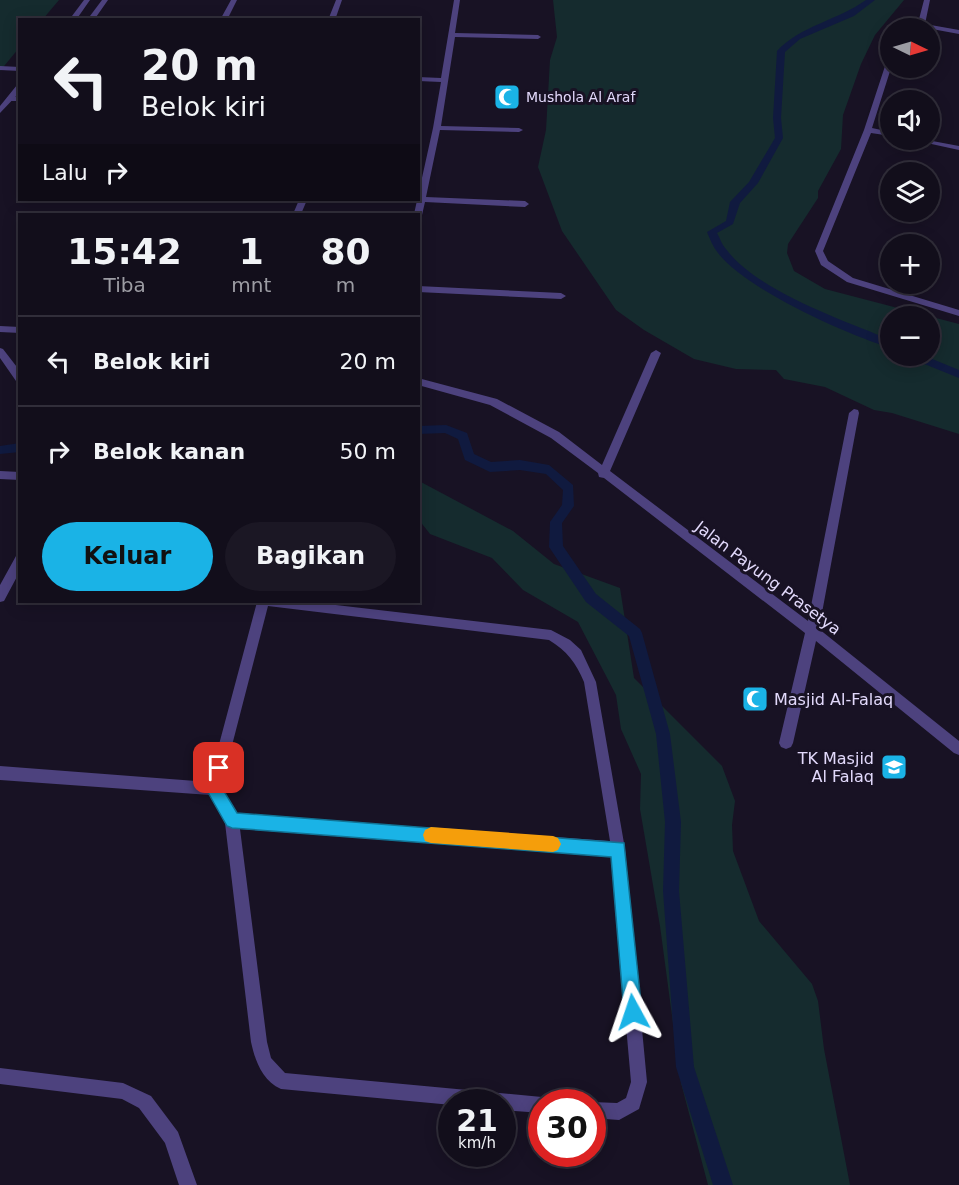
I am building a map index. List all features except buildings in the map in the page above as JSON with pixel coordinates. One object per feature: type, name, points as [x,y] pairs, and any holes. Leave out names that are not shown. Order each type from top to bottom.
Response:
[{"type":"street","points":[[74,18],[87,0]]},
{"type":"street","points":[[92,18],[105,0]]},
{"type":"street","points":[[224,18],[234,0]]},
{"type":"street","points":[[332,18],[339,0]]},
{"type":"street","points":[[418,213],[436,128],[457,0]]},
{"type":"street","points":[[923,18],[927,0]]},
{"type":"street","points":[[940,28],[959,32]]},
{"type":"street","points":[[451,35],[538,37]]},
{"type":"street","points":[[0,68],[18,69]]},
{"type":"street","points":[[884,78],[868,130],[819,251],[824,263],[850,280],[959,313]]},
{"type":"street","points":[[420,79],[443,80]]},
{"type":"street","points":[[0,111],[18,89]]},
{"type":"street","points":[[10,99],[18,99]]},
{"type":"street","points":[[436,128],[519,130]]},
{"type":"street","points":[[868,130],[880,132]]},
{"type":"street","points":[[940,144],[959,148]]},
{"type":"street","points":[[422,199],[525,204]]},
{"type":"street","points":[[420,289],[561,296]]},
{"type":"street","points":[[0,329],[18,330]]},
{"type":"street","points":[[0,351],[18,375]]},
{"type":"street","points":[[603,474],[656,353]]},
{"type":"street","name":"Jalan Payung Prasetya","points":[[420,382],[493,402],[555,435],[603,474],[813,632],[959,749]]},
{"type":"street","points":[[786,743],[813,632],[854,413]]},
{"type":"street","points":[[0,475],[18,476]]},
{"type":"street","points":[[0,597],[14,581],[18,566]]},
{"type":"street","points":[[263,603],[214,789],[232,820],[259,1042],[264,1062],[281,1081],[528,1104]]},
{"type":"street","points":[[279,603],[551,635],[568,644],[582,660],[590,682],[618,849],[639,1082],[633,1103],[619,1112],[606,1111]]},
{"type":"street","points":[[0,773],[214,789]]},
{"type":"street","points":[[232,820],[618,849]]},
{"type":"street","points":[[0,1076],[123,1091],[145,1102],[172,1138],[188,1185]]},
{"type":"green space","points":[[0,0],[59,0],[44,18],[18,18],[18,49],[0,71]]},
{"type":"green space","points":[[553,0],[904,0],[889,18],[880,18],[880,29],[861,64],[843,115],[841,149],[818,191],[818,198],[788,244],[787,253],[794,271],[825,289],[890,306],[880,306],[880,366],[940,366],[940,319],[959,324],[959,434],[892,413],[874,410],[825,387],[784,379],[776,370],[736,369],[694,359],[644,330],[616,310],[562,231],[538,167],[546,130],[550,60],[557,37]]},
{"type":"green space","points":[[420,482],[513,531],[554,564],[620,588],[634,678],[722,766],[735,801],[732,825],[733,851],[759,921],[812,984],[818,1001],[824,1049],[850,1185],[708,1185],[681,1083],[660,926],[640,809],[641,774],[621,729],[616,695],[578,622],[523,590],[492,558],[430,534],[420,521]]},
{"type":"waterway","points":[[871,0],[851,14],[797,37],[781,51],[777,118],[779,138],[753,183],[735,202],[730,222],[712,232],[721,250],[738,268],[762,284],[789,300],[880,339]]},
{"type":"waterway","points":[[940,366],[959,374]]},
{"type":"waterway","points":[[420,430],[446,429],[463,436],[469,457],[490,467],[520,465],[549,470],[569,488],[568,506],[556,522],[556,547],[591,598],[635,633],[663,734],[673,822],[671,891],[685,1067],[723,1185]]},
{"type":"waterway","points":[[0,450],[18,447]]},
{"type":"slow traffic","points":[[431,835],[553,844]]},
{"type":"place","name":"Mushola Al Araf","points":[[507,97]]},
{"type":"place","name":"Masjid Al-Falaq","points":[[755,699]]},
{"type":"place","name":"TK Masjid Al Falaq","points":[[894,767]]},
{"type":"route","points":[[219,768],[214,789],[232,820],[618,849],[633,1012]]}]
